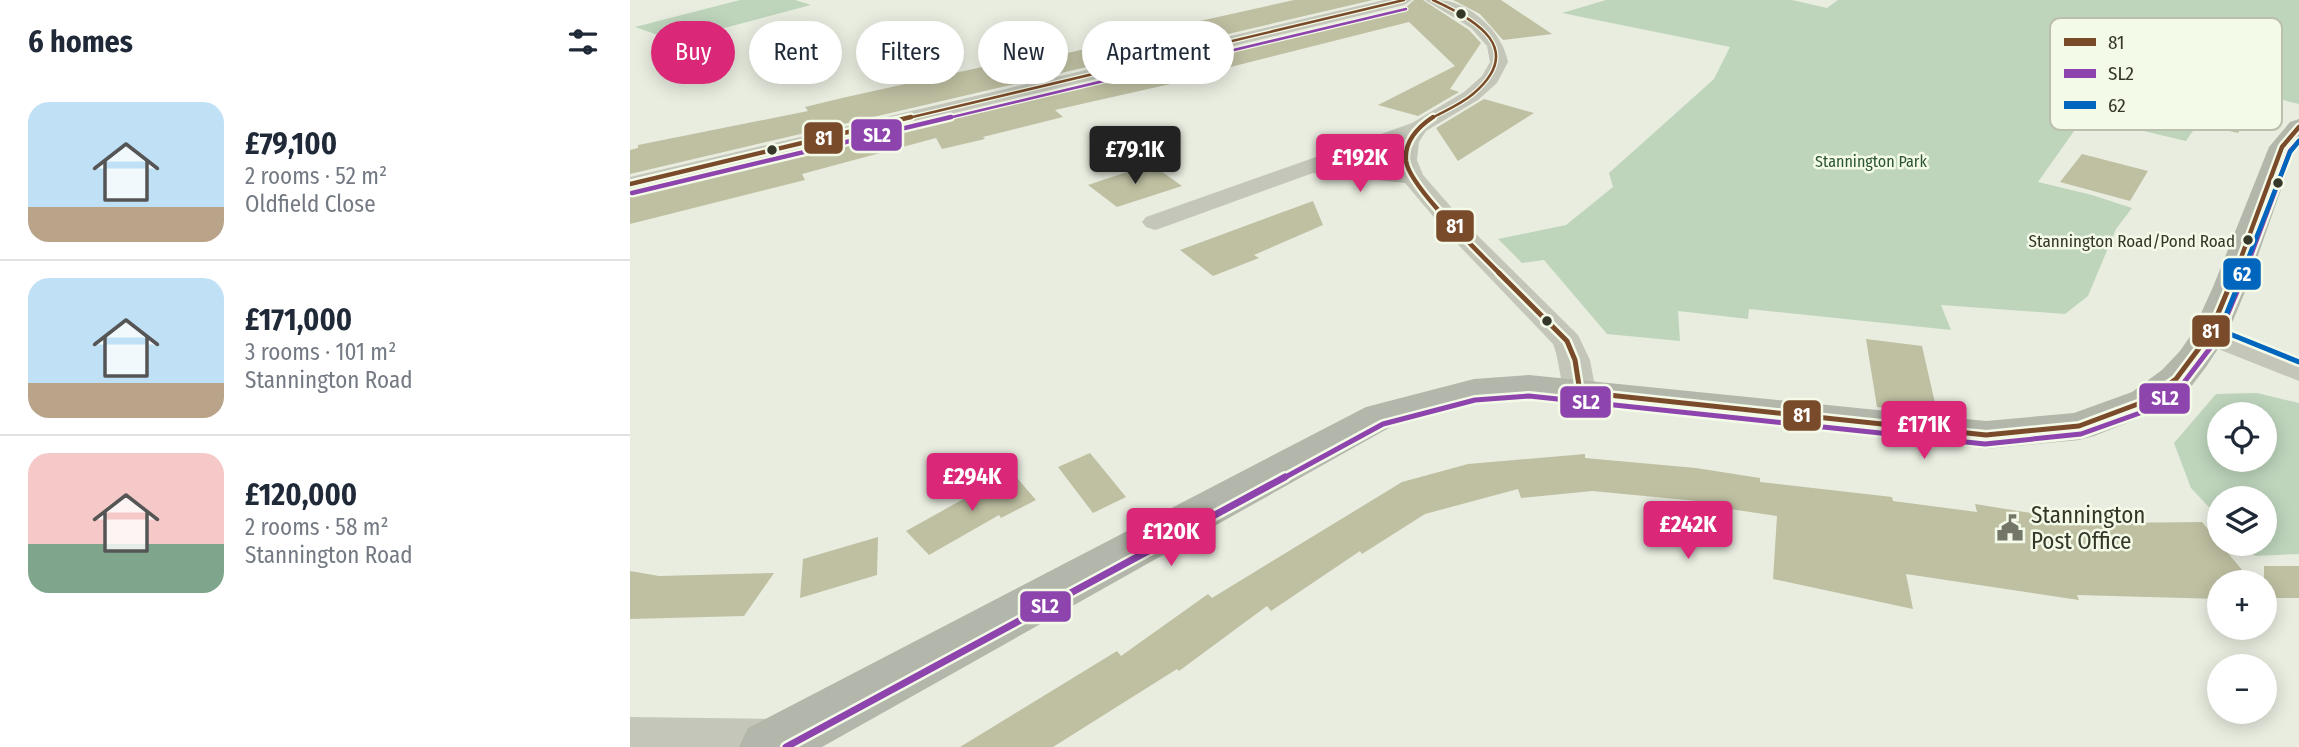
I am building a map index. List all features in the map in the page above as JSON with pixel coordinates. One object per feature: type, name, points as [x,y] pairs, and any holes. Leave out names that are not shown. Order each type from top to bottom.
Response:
[{"type":"main road","points":[[774,744],[1380,416],[1474,391],[1529,387],[1899,428],[1986,435],[2045,432],[2079,426],[2146,401],[2176,379],[2209,335],[2282,146],[2299,127]]},
{"type":"street","points":[[630,184],[1404,0]]},
{"type":"street","points":[[1155,222],[1419,127],[1471,96],[1490,79],[1499,62],[1496,46],[1459,12],[1433,0]]},
{"type":"street","points":[[1419,127],[1408,142],[1406,160],[1412,177],[1457,229],[1567,341],[1575,360],[1580,392]]},
{"type":"street","points":[[1313,167],[1412,177]]},
{"type":"street","points":[[2209,335],[2299,371]]},
{"type":"street","points":[[630,739],[774,744]]},
{"type":"green space","points":[[740,0],[795,0],[811,5],[735,25],[735,21],[658,21]]},
{"type":"green space","name":"Stannington Park","points":[[1606,0],[1792,0],[1827,8],[1838,0],[2299,0],[2299,104],[2282,100],[2282,18],[2050,18],[2050,130],[2075,130],[2038,182],[2132,208],[2116,229],[2088,296],[2065,314],[1941,305],[1951,330],[1749,309],[1748,319],[1678,311],[1680,341],[1607,334],[1544,260],[1522,263],[1498,239],[1566,225],[1613,187],[1609,173],[1714,79],[1730,47],[1562,13]]},
{"type":"green space","points":[[651,23],[651,33],[635,27]]},
{"type":"green space","name":"Stannington Park","points":[[2139,130],[2194,130],[2186,141]]},
{"type":"green space","points":[[2257,393],[2299,403],[2299,554],[2277,555],[2277,486],[2207,486],[2207,505],[2191,488],[2174,443],[2207,404],[2207,472],[2277,472],[2277,402],[2209,402],[2216,394]]},
{"type":"building","points":[[1294,0],[1373,0],[1234,33],[1234,21],[1200,21]]},
{"type":"building","points":[[1414,0],[1423,0],[1469,30],[1481,43],[1450,89],[1459,92],[1418,116],[1378,105],[1455,66],[1409,22],[1234,66],[1234,49],[1405,8]]},
{"type":"building","points":[[1453,0],[1501,0],[1552,34],[1503,40],[1480,14]]},
{"type":"building","points":[[1082,50],[1082,68],[1068,71],[1068,53]]},
{"type":"building","points":[[978,68],[978,84],[1014,84],[630,174],[630,150],[638,148],[638,145],[808,111],[805,107],[905,84],[964,84],[964,71]]},
{"type":"building","points":[[1087,84],[1170,84],[1055,110],[1063,117],[983,137],[985,139],[942,149],[936,138],[802,174],[805,180],[630,224],[630,193]]},
{"type":"building","points":[[1484,99],[1534,113],[1458,161],[1436,128]]},
{"type":"building","points":[[2082,154],[2148,171],[2130,201],[2060,182]]},
{"type":"building","points":[[1151,164],[1182,186],[1117,207],[1088,185]]},
{"type":"building","points":[[1313,201],[1323,225],[1254,255],[1259,258],[1213,276],[1180,250]]},
{"type":"building","points":[[1866,339],[1922,346],[1935,403],[1920,401],[1922,412],[1877,407]]},
{"type":"building","points":[[1090,453],[1126,497],[1093,513],[1058,467]]},
{"type":"building","points":[[1585,454],[1585,458],[1696,468],[1760,478],[1760,482],[1892,497],[1893,501],[1977,512],[1975,504],[2061,518],[2103,520],[2105,523],[2202,522],[2207,528],[2207,556],[2230,556],[2242,570],[2207,570],[2207,599],[2077,595],[2079,600],[1906,574],[1913,609],[1773,579],[1777,516],[1696,504],[1697,501],[1592,491],[1521,498],[1518,489],[1425,514],[1362,554],[1360,551],[1271,611],[1267,606],[1179,671],[1177,669],[1053,747],[960,747],[1117,651],[1121,656],[1208,594],[1212,598],[1402,482],[1468,464]]},
{"type":"building","points":[[1012,472],[1036,500],[1001,518],[999,515],[929,555],[906,531]]},
{"type":"building","points":[[878,537],[877,575],[800,598],[803,559]]},
{"type":"building","points":[[2264,566],[2299,566],[2299,598],[2277,598],[2277,570],[2264,570]]},
{"type":"building","points":[[630,571],[659,576],[774,573],[744,616],[630,619]]},
{"type":"transit line","name":"81","points":[[630,184],[1404,0]]},
{"type":"transit line","name":"81","points":[[1433,0],[1466,17],[1491,38],[1497,51],[1496,64],[1489,79],[1472,95],[1430,119],[1415,132],[1407,150],[1408,168],[1420,188],[1459,231],[1567,341],[1575,360],[1580,392]]},
{"type":"transit line","name":"SL2","points":[[632,193],[1406,9]]},
{"type":"transit line","name":"81","points":[[1580,392],[1986,435],[2079,426],[2146,401],[2176,379],[2193,359],[2209,335],[2230,287],[2282,147],[2299,127]]},
{"type":"transit line","name":"SL2","points":[[786,747],[1383,424],[1475,400],[1529,396],[1985,444],[2081,434],[2151,409],[2182,385],[2217,339],[2238,291],[2290,151],[2299,141]]},
{"type":"transit line","name":"62","points":[[2299,141],[2290,152],[2220,330],[2299,362]]},
{"type":"place","name":"Stannington Road/Pond Road","points":[[2248,240]]},
{"type":"place","name":"Stannington Post Office","points":[[2010,528]]}]
